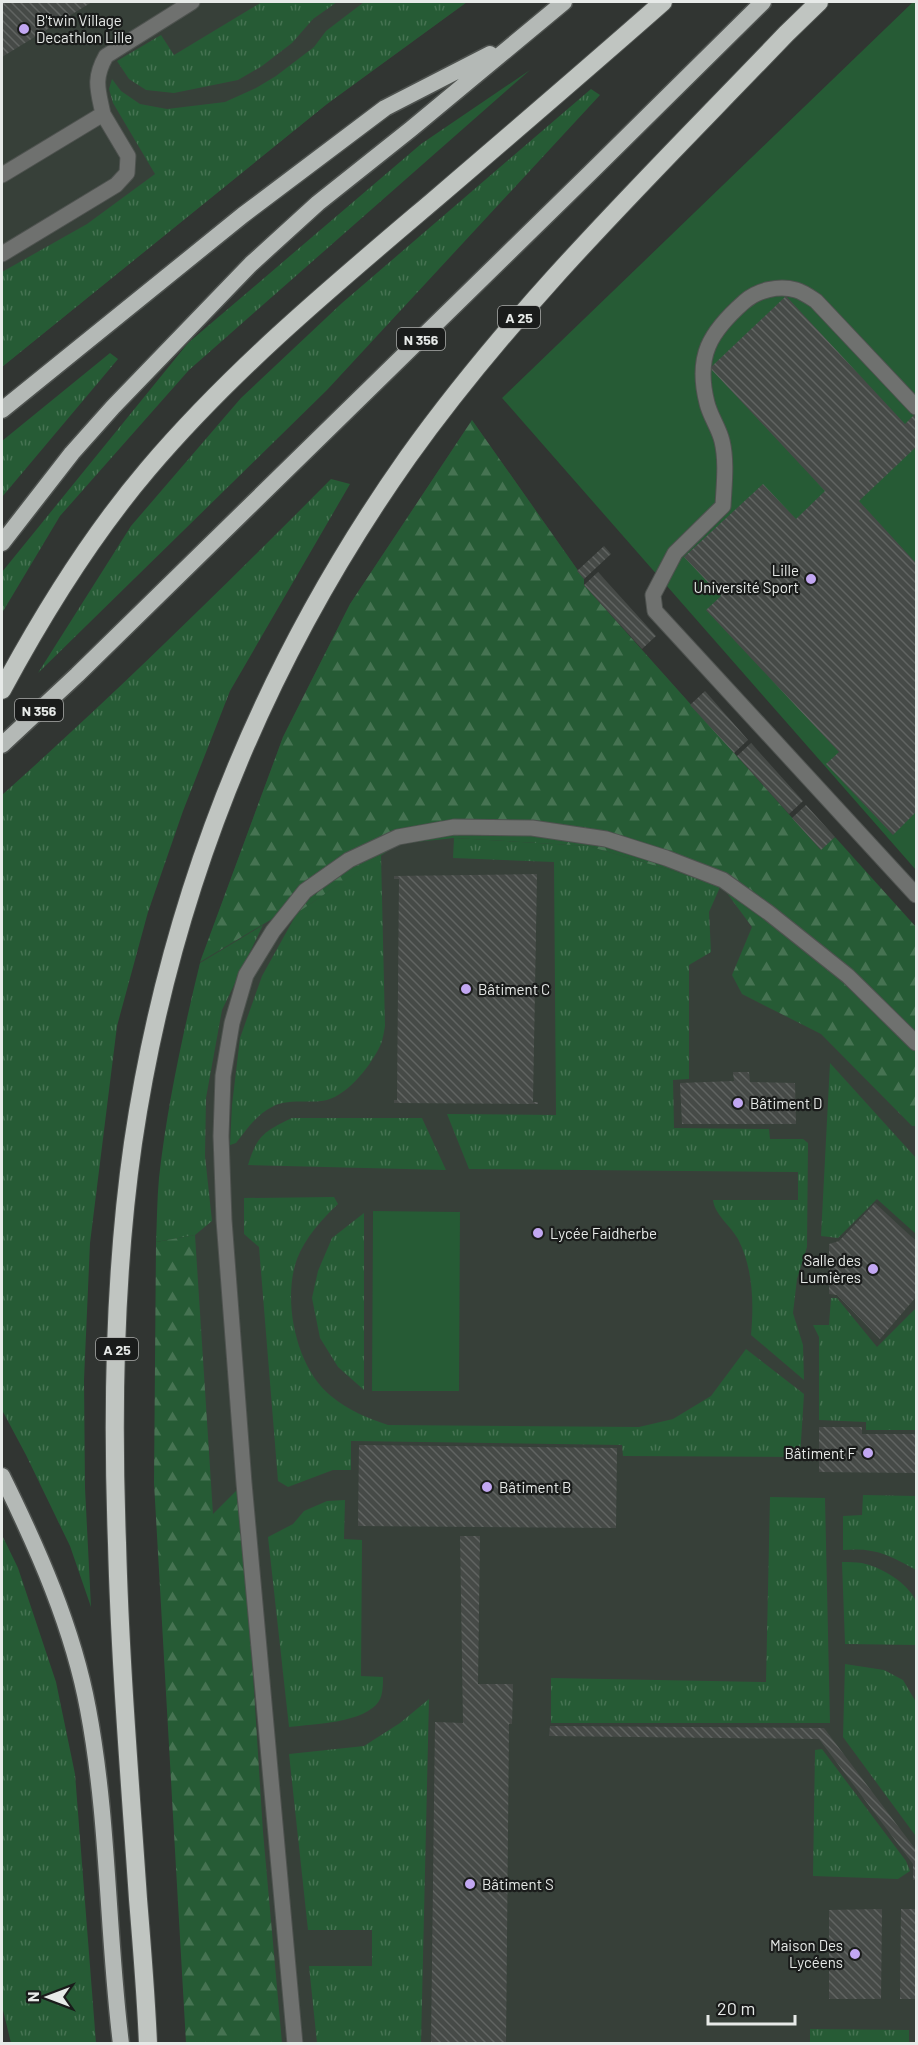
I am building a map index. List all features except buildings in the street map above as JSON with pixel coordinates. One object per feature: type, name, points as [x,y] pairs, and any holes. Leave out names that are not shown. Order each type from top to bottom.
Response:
[{"type":"highway","points":[[2,543],[95,428],[250,264],[318,203],[564,2]]},
{"type":"highway","points":[[2,690],[51,604],[125,499],[171,444],[236,376],[338,280],[538,112],[663,2]]},
{"type":"highway","name":"N 356","points":[[2,746],[763,2]]},
{"type":"highway","name":"A 25","points":[[148,2043],[119,1612],[116,1468],[117,1338],[126,1208],[141,1100],[167,976],[183,914],[203,852],[254,724],[285,659],[336,569],[408,457],[507,330],[557,274],[819,2]]},
{"type":"highway","points":[[2,410],[243,215],[385,108],[517,40]]},
{"type":"highway","points":[[2,1476],[21,1516],[62,1617],[87,1707],[96,1757],[102,1815],[121,2043]]},
{"type":"lane","points":[[2,254],[116,185],[128,173],[128,156],[103,114],[98,70],[106,56],[192,2]]},
{"type":"lane","points":[[2,175],[103,114]]},
{"type":"lane","points":[[916,407],[816,301],[797,290],[778,288],[752,295],[724,319],[706,346],[702,371],[707,404],[722,441],[725,474],[723,506],[675,553],[653,595],[655,611],[916,896]]},
{"type":"lane","points":[[295,2043],[243,1471],[224,1220],[221,1136],[223,1076],[232,1023],[246,975],[273,931],[305,891],[349,860],[398,837],[454,827],[488,827],[532,828],[606,839],[666,858],[723,880],[770,913],[848,976],[916,1043]]},
{"type":"shaded area","points":[[2,2],[467,2],[327,104],[2,367]]},
{"type":"shaded area","name":"Lycée Faidherbe","points":[[472,420],[584,579],[584,585],[821,850],[916,1063],[916,2043],[203,2044],[160,1188],[200,963],[283,737],[350,604]]},
{"type":"green space","points":[[262,2],[337,2],[313,19],[292,43],[262,66],[238,80],[174,93],[146,90],[129,79],[117,61],[161,35],[174,55]]},
{"type":"green space","points":[[364,2],[467,2],[327,104],[2,367],[2,272],[87,224],[155,174],[113,103],[109,89],[112,79],[121,91],[140,104],[167,109],[225,102],[276,76],[314,47],[326,31]]},
{"type":"green space","points":[[913,2],[916,2],[916,870],[502,398]]},
{"type":"green space","points":[[530,70],[189,370],[60,516],[2,613],[2,572],[188,343],[421,144]]},
{"type":"green space","points":[[591,89],[600,95],[327,390],[38,673],[131,526],[241,398],[342,303]]},
{"type":"green space","points":[[110,353],[118,359],[2,497],[2,441]]},
{"type":"green space","points":[[472,420],[584,579],[584,585],[820,849],[835,837],[916,927],[916,1126],[912,1126],[821,1034],[742,994],[732,975],[752,927],[721,885],[588,846],[454,838],[398,844],[297,913],[292,907],[200,962],[283,737],[350,604]]},
{"type":"green space","points":[[331,479],[350,484],[230,691],[183,811],[148,912],[117,1026],[90,1243],[84,1380],[85,1488],[91,1607],[70,1546],[2,1410],[2,795],[169,640]]},
{"type":"green space","points":[[454,838],[588,846],[721,885],[709,912],[711,952],[689,965],[689,1079],[673,1080],[674,1128],[769,1129],[770,1139],[803,1139],[808,1143],[807,1247],[797,1279],[793,1313],[803,1345],[804,1380],[751,1335],[752,1298],[747,1262],[738,1239],[720,1215],[713,1200],[798,1200],[798,1172],[469,1169],[447,1114],[556,1115],[554,862],[453,858]]},
{"type":"green space","points":[[381,855],[385,1026],[382,1042],[377,1052],[366,1069],[343,1092],[327,1100],[278,1104],[257,1118],[236,1143],[230,1145],[240,1038],[262,976],[297,913]]},
{"type":"green space","points":[[263,925],[222,1010],[206,1098],[205,1156],[212,1221],[195,1235],[156,1242],[159,1178],[166,1124],[200,963]]},
{"type":"green space","points":[[830,1063],[916,1158],[916,1234],[877,1199],[838,1238],[821,1236]]},
{"type":"green space","points":[[292,1118],[422,1118],[446,1170],[248,1165],[263,1135]]},
{"type":"green space","points":[[334,1197],[338,1204],[314,1229],[297,1259],[291,1294],[292,1313],[295,1332],[309,1369],[331,1396],[351,1409],[388,1425],[639,1427],[673,1419],[711,1396],[746,1349],[804,1394],[800,1457],[623,1456],[622,1445],[351,1441],[351,1470],[333,1470],[288,1487],[278,1481],[259,1247],[244,1234],[244,1198]]},
{"type":"green space","points":[[373,1211],[460,1212],[459,1391],[372,1391]]},
{"type":"green space","points":[[364,1213],[364,1390],[338,1367],[320,1338],[312,1298],[318,1271],[332,1238]]},
{"type":"green space","points":[[195,1235],[213,1514],[239,1488],[263,1832],[282,2043],[186,2043],[154,1483],[156,1242]]},
{"type":"green space","points":[[831,1298],[837,1298],[877,1347],[916,1308],[916,1430],[866,1430],[866,1422],[819,1420],[819,1337],[813,1325],[829,1325]]},
{"type":"green space","points":[[863,1495],[916,1496],[916,1570],[881,1553],[854,1549],[843,1550],[843,1516],[862,1515]]},
{"type":"green space","points":[[770,1497],[825,1498],[830,1723],[551,1723],[551,1678],[766,1682]]},
{"type":"green space","points":[[345,1500],[344,1539],[362,1540],[361,1676],[383,1677],[383,1689],[379,1701],[363,1714],[338,1721],[289,1727],[268,1537],[293,1524],[304,1511],[327,1501]]},
{"type":"green space","points":[[2,1535],[18,1568],[56,1682],[75,1774],[96,2043],[11,2043],[2,2006]]},
{"type":"green space","points":[[842,1562],[862,1563],[877,1568],[907,1588],[916,1601],[916,1645],[845,1644]]},
{"type":"green space","points":[[845,1664],[884,1670],[903,1680],[916,1702],[915,1835],[843,1737]]},
{"type":"green space","points":[[429,1699],[421,2043],[317,2043],[309,1966],[372,1966],[372,1930],[308,1930],[289,1754],[364,1746],[400,1723]]},
{"type":"green space","points":[[822,1749],[906,1861],[910,1871],[898,1879],[813,1876],[815,1750]]},
{"type":"green space","points":[[810,2029],[909,2030],[909,2043],[810,2043]]},
{"type":"place","name":"B'twin Village Decathlon Lille","points":[[24,29]]},
{"type":"place","name":"Lille Université Sport","points":[[811,579]]},
{"type":"place","name":"Bâtiment C","points":[[466,989]]},
{"type":"place","name":"Bâtiment D","points":[[738,1103]]},
{"type":"place","name":"Lycée Faidherbe","points":[[538,1233]]},
{"type":"place","name":"Salle des Lumières","points":[[873,1269]]},
{"type":"place","name":"Bâtiment F","points":[[868,1453]]},
{"type":"place","name":"Bâtiment B","points":[[487,1487]]},
{"type":"place","name":"Bâtiment S","points":[[470,1884]]},
{"type":"place","name":"Maison Des Lycéens","points":[[855,1954]]}]
